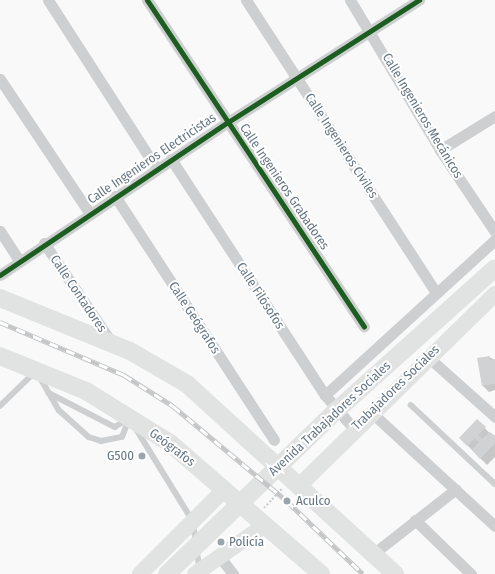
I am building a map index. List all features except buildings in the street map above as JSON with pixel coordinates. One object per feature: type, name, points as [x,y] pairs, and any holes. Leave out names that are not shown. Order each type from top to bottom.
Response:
[{"type":"main road","name":"Avenida Trabajadores Sociales","points":[[167,574],[338,410],[495,268]]},
{"type":"main road","points":[[0,298],[112,344],[188,384],[292,486],[395,574]]},
{"type":"main road","name":"Geógrafos","points":[[0,356],[86,391],[170,443],[224,490],[264,518],[320,574]]},
{"type":"street","points":[[48,0],[157,169]]},
{"type":"street","name":"Calle Ingenieros Grabadores","points":[[147,0],[364,326]]},
{"type":"street","name":"Calle Ingenieros Civiles","points":[[246,0],[436,293]]},
{"type":"street","name":"Calle Ingenieros Mecánicos","points":[[350,0],[370,30],[440,150],[495,232]]},
{"type":"street","name":"Calle Ingenieros Electricistas","points":[[0,275],[19,260],[171,159],[419,0]]},
{"type":"street","points":[[0,79],[90,214]]},
{"type":"street","points":[[440,150],[495,116]]},
{"type":"street","name":"Calle Filósofos","points":[[171,159],[325,395],[354,430]]},
{"type":"street","name":"Calle Geógrafos","points":[[115,196],[274,440]]},
{"type":"street","points":[[0,231],[19,260]]},
{"type":"street","points":[[325,395],[495,240]]},
{"type":"street","name":"Calle Contadores","points":[[44,244],[112,344]]},
{"type":"street","name":"Trabajadores Sociales","points":[[292,486],[372,413],[428,357],[495,294]]},
{"type":"street","points":[[428,357],[495,417]]},
{"type":"street","points":[[372,413],[495,526]]},
{"type":"street","points":[[373,554],[456,489]]},
{"type":"street","points":[[140,574],[224,490]]},
{"type":"street","points":[[198,572],[264,518]]},
{"type":"street","points":[[415,520],[471,574]]},
{"type":"street","points":[[219,556],[233,574]]},
{"type":"lane","points":[[0,406],[36,371],[72,426],[89,437],[102,441],[122,437],[130,418]]},
{"type":"lane","points":[[49,393],[115,427],[130,418]]},
{"type":"lane","points":[[411,405],[495,484]]},
{"type":"lane","points":[[130,418],[194,521],[198,572]]},
{"type":"path","points":[[264,518],[292,486]]},
{"type":"railway","points":[[0,322],[124,375],[173,406],[287,501],[363,574]]},
{"type":"cycle path","points":[[147,0],[364,326]]},
{"type":"cycle path","points":[[0,275],[228,122],[419,0]]},
{"type":"place","name":"G500","points":[[142,456]]},
{"type":"place","name":"Aculco","points":[[287,501]]},
{"type":"place","name":"Policía","points":[[221,542]]}]
